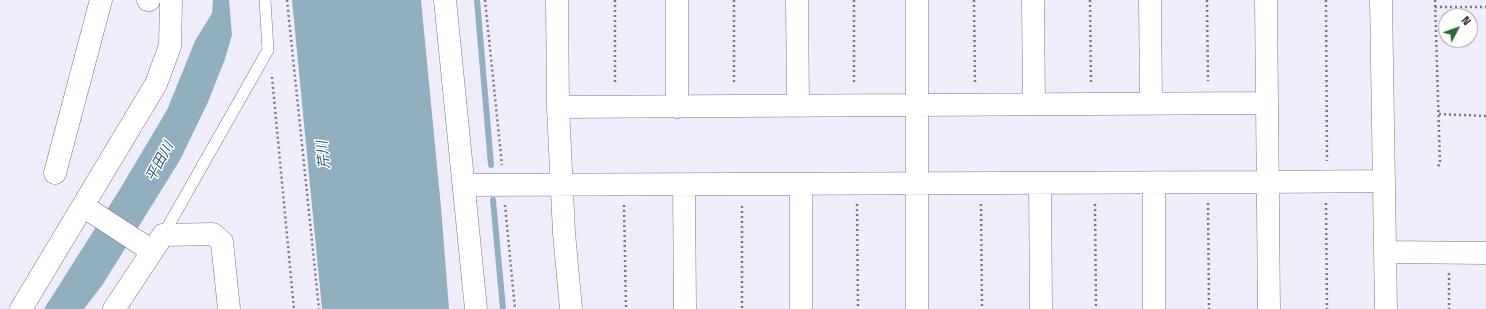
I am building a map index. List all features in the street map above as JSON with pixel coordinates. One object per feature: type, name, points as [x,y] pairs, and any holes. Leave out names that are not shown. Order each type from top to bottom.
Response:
[{"type":"street","points":[[56,173],[101,0]]},
{"type":"street","points":[[21,309],[87,208],[156,84],[170,46],[171,0]]},
{"type":"street","points":[[445,0],[476,309]]},
{"type":"street","points":[[558,0],[558,107],[564,233],[571,309]]},
{"type":"street","points":[[677,0],[677,107]]},
{"type":"street","points":[[797,0],[798,106]]},
{"type":"street","points":[[917,0],[917,309]]},
{"type":"street","points":[[1033,0],[1034,104]]},
{"type":"street","points":[[1150,0],[1151,104]]},
{"type":"street","points":[[1266,0],[1269,309]]},
{"type":"street","points":[[1381,0],[1386,309]]},
{"type":"street","points":[[558,107],[1266,103]]},
{"type":"street","points":[[464,185],[980,184],[1383,180]]},
{"type":"street","points":[[1040,183],[1041,309]]},
{"type":"street","points":[[1154,183],[1154,309]]},
{"type":"street","points":[[801,184],[801,309]]},
{"type":"street","points":[[684,185],[684,309]]},
{"type":"street","points":[[87,208],[154,244],[213,234],[222,242],[229,309]]},
{"type":"street","points":[[114,309],[154,244]]},
{"type":"street","points":[[1385,252],[1486,253]]},
{"type":"lane","points":[[154,244],[268,50],[265,0]]},
{"type":"path","points":[[287,0],[318,309]]},
{"type":"path","points":[[485,0],[503,171]]},
{"type":"path","points":[[615,0],[616,107]]},
{"type":"path","points":[[734,0],[734,107]]},
{"type":"path","points":[[854,0],[854,106]]},
{"type":"path","points":[[974,0],[974,105]]},
{"type":"path","points":[[1090,0],[1091,104]]},
{"type":"path","points":[[1207,0],[1208,104]]},
{"type":"path","points":[[1326,0],[1327,162]]},
{"type":"path","points":[[1435,0],[1440,164],[1437,167]]},
{"type":"path","points":[[1435,7],[1486,7]]},
{"type":"path","points":[[268,50],[273,86],[282,195],[294,309]]},
{"type":"path","points":[[1439,114],[1486,116]]},
{"type":"path","points":[[1209,182],[1209,309]]},
{"type":"path","points":[[1095,183],[1096,309]]},
{"type":"path","points":[[742,184],[742,309]]},
{"type":"path","points":[[857,184],[858,309]]},
{"type":"path","points":[[980,184],[982,309]]},
{"type":"path","points":[[623,185],[626,309]]},
{"type":"path","points":[[1326,197],[1327,309]]},
{"type":"path","points":[[505,204],[515,309]]},
{"type":"path","points":[[1449,253],[1449,309]]},
{"type":"water","name":"平田川","points":[[213,0],[229,0],[232,35],[225,59],[208,102],[180,160],[103,284],[84,309],[44,309],[120,189],[167,110],[195,41],[212,13]]},
{"type":"water","name":"芹川","points":[[292,0],[421,0],[441,207],[449,309],[322,309]]},
{"type":"waterway","points":[[477,0],[491,165]]},
{"type":"waterway","points":[[493,200],[503,309]]}]
